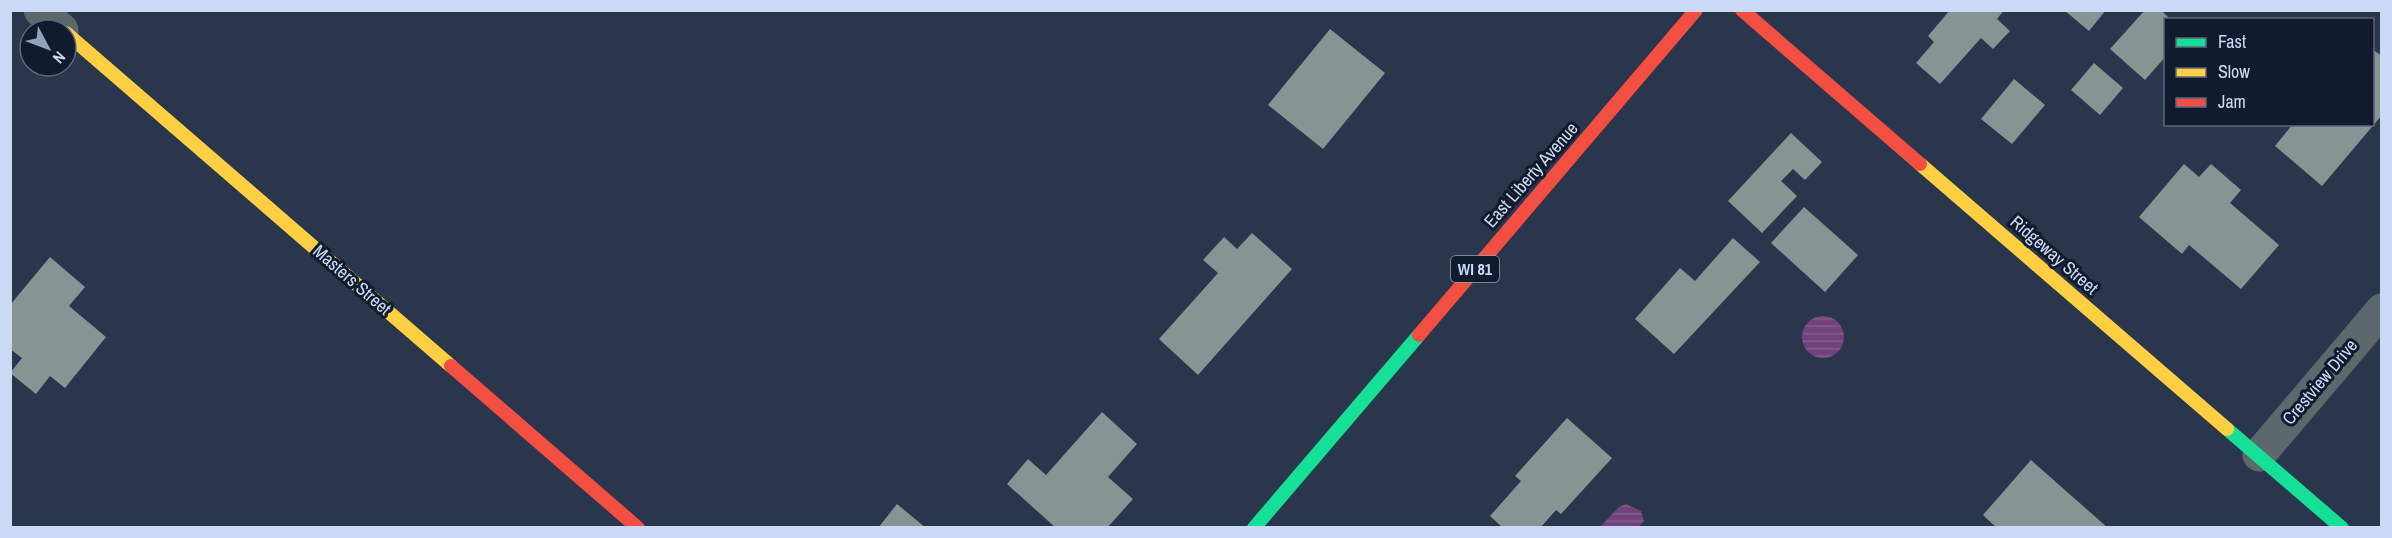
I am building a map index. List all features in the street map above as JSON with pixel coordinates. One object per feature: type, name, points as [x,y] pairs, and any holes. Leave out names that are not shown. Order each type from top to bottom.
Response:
[{"type":"street","name":"East Liberty Avenue","points":[[1254,528],[1696,10]]},
{"type":"street","name":"Ridgeway Street","points":[[1742,10],[2342,528]]},
{"type":"street","name":"Masters Street","points":[[78,43],[638,528]]},
{"type":"street","name":"Crestview Drive","points":[[2259,455],[2382,310]]},
{"type":"shaded area","points":[[1823,316],[1838,322],[1844,337],[1838,352],[1823,358],[1808,352],[1802,337],[1808,322]]},
{"type":"shaded area","points":[[1626,504],[1641,511],[1644,521],[1638,527],[1600,527],[1619,507]]},
{"type":"building","points":[[1950,10],[2004,10],[1997,19],[2010,31],[1993,49],[1981,38],[1940,84],[1916,63],[1934,42],[1928,36]]},
{"type":"building","points":[[2064,10],[2106,10],[2089,31]]},
{"type":"building","points":[[2145,10],[2161,10],[2169,18],[2164,18],[2164,58],[2145,80],[2110,49]]},
{"type":"building","points":[[1330,29],[1385,73],[1323,149],[1268,105]]},
{"type":"building","points":[[2374,50],[2382,56],[2382,115],[2374,124]]},
{"type":"building","points":[[2094,63],[2123,88],[2100,115],[2071,90]]},
{"type":"building","points":[[2014,79],[2045,105],[2012,144],[1981,119]]},
{"type":"building","points":[[2291,126],[2373,126],[2322,186],[2275,146]]},
{"type":"building","points":[[1791,133],[1822,162],[1805,180],[1793,169],[1781,181],[1797,196],[1762,233],[1728,201]]},
{"type":"building","points":[[2184,164],[2199,177],[2211,164],[2241,190],[2230,203],[2279,245],[2241,289],[2189,245],[2182,254],[2139,217]]},
{"type":"building","points":[[1804,207],[1858,255],[1825,292],[1771,243]]},
{"type":"building","points":[[1252,233],[1292,269],[1198,375],[1159,339],[1218,273],[1203,260],[1224,237],[1237,249]]},
{"type":"building","points":[[1733,238],[1760,262],[1674,354],[1635,319],[1680,268],[1695,281]]},
{"type":"building","points":[[50,257],[85,287],[69,306],[106,337],[65,388],[50,376],[36,394],[10,373],[22,358],[10,349],[10,305]]},
{"type":"building","points":[[1102,412],[1137,444],[1108,477],[1133,499],[1107,528],[1056,528],[1007,484],[1028,459],[1046,475]]},
{"type":"building","points":[[1567,418],[1612,458],[1561,514],[1556,510],[1540,528],[1503,528],[1490,516],[1521,481],[1515,476]]},
{"type":"building","points":[[2031,460],[2108,528],[1997,528],[1983,515]]},
{"type":"building","points":[[897,504],[926,528],[878,528]]},
{"type":"traffic: fast","points":[[1254,528],[1419,335]]},
{"type":"traffic: fast","points":[[2227,429],[2342,528]]},
{"type":"traffic: slow","points":[[78,43],[451,366]]},
{"type":"traffic: slow","points":[[1920,164],[2227,429]]},
{"type":"traffic: jam","points":[[1419,335],[1696,10]]},
{"type":"traffic: jam","points":[[1742,10],[1920,164]]},
{"type":"traffic: jam","points":[[451,366],[638,528]]}]
